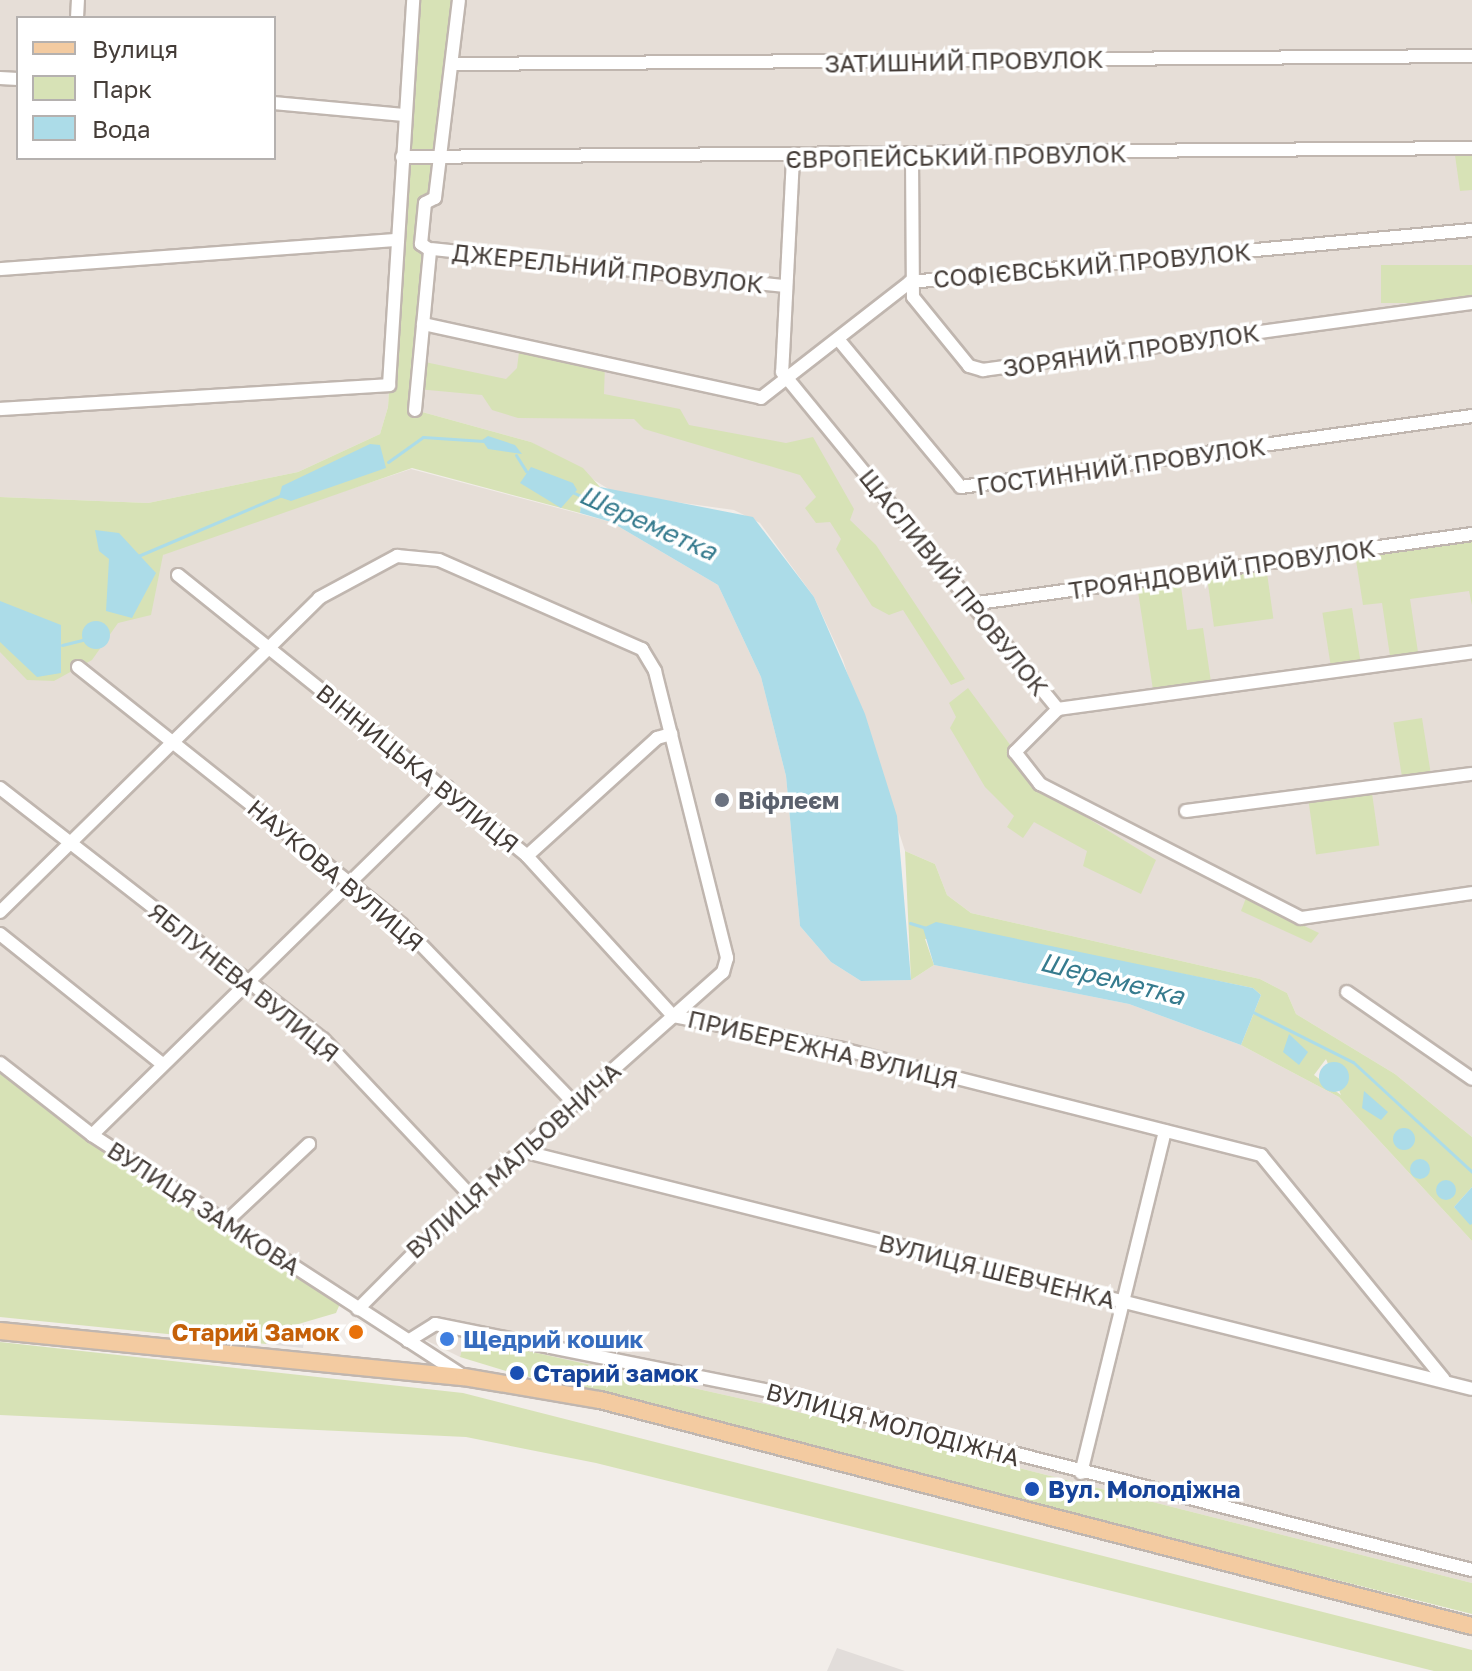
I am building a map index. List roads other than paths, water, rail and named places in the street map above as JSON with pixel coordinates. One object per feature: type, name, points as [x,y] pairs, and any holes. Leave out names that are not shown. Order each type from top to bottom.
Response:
[{"type":"main road","points":[[0,1331],[464,1377],[600,1400],[1472,1626]]},
{"type":"street","points":[[0,409],[389,385],[403,115],[413,0]]},
{"type":"street","points":[[415,410],[430,250],[421,244],[425,203],[435,198],[455,64],[459,0]]},
{"type":"street","name":"ЗАТИШНИЙ ПРОВУЛОК","points":[[455,64],[1472,56]]},
{"type":"street","points":[[276,103],[403,115]]},
{"type":"street","name":"ЄВРОПЕЙСЬКИЙ ПРОВУЛОК","points":[[402,157],[912,157],[1472,148]]},
{"type":"street","points":[[910,282],[912,157]]},
{"type":"street","name":"ЩАСЛИВИЙ ПРОВУЛОК","points":[[793,158],[778,358],[971,604],[1058,709],[1472,652]]},
{"type":"street","name":"СОФІЄВСЬКИЙ ПРОВУЛОК","points":[[423,324],[754,399],[790,377],[910,282],[1472,230]]},
{"type":"street","points":[[0,269],[396,240]]},
{"type":"street","name":"ДЖЕРЕЛЬНИЙ ПРОВУЛОК","points":[[432,249],[784,286]]},
{"type":"street","name":"ЗОРЯНИЙ ПРОВУЛОК","points":[[910,282],[969,366],[983,370],[1472,303]]},
{"type":"street","name":"ГОСТИННИЙ ПРОВУЛОК","points":[[838,339],[961,487],[1472,416]]},
{"type":"street","name":"ТРОЯНДОВИЙ ПРОВУЛОК","points":[[971,604],[1472,534]]},
{"type":"street","name":"ПРИБЕРЕЖНА ВУЛИЦЯ","points":[[0,912],[319,598],[397,556],[439,560],[642,649],[655,671],[727,958],[723,972],[673,1016]]},
{"type":"street","name":"ВІННИЦЬКА ВУЛИЦЯ","points":[[178,575],[268,649],[447,787],[527,856],[673,1016]]},
{"type":"street","name":"НАУКОВА ВУЛИЦЯ","points":[[78,667],[402,925],[575,1104]]},
{"type":"street","points":[[1058,709],[1015,752],[1040,784],[1301,918],[1472,893]]},
{"type":"street","points":[[527,856],[657,738],[671,734]]},
{"type":"street","points":[[1186,811],[1472,774]]},
{"type":"street","points":[[92,1135],[161,1063],[447,787]]},
{"type":"street","name":"ЯБЛУНЕВА ВУЛИЦЯ","points":[[0,788],[323,1039],[471,1196]]},
{"type":"street","points":[[0,934],[161,1063]]},
{"type":"street","points":[[1347,992],[1472,1079]]},
{"type":"street","name":"ПРИБЕРЕЖНА ВУЛИЦЯ","points":[[673,1016],[842,1049],[1261,1155],[1444,1379]]},
{"type":"street","name":"ВУЛИЦЯ МАЛЬОВНИЧА","points":[[358,1309],[471,1196],[673,1016]]},
{"type":"street","name":"ВУЛИЦЯ ЗАМКОВА","points":[[0,1063],[92,1135],[464,1377]]},
{"type":"street","points":[[1081,1473],[1165,1131]]},
{"type":"street","points":[[226,1222],[309,1144]]},
{"type":"street","name":"ВУЛИЦЯ ШЕВЧЕНКА","points":[[522,1151],[1124,1303],[1444,1379],[1472,1389]]},
{"type":"street","name":"ВУЛИЦЯ МОЛОДІЖНА","points":[[411,1343],[435,1324],[774,1392],[1081,1473],[1472,1570]]},
{"type":"water","points":[[488,436],[515,445],[522,454],[488,449],[482,440]]},
{"type":"water","points":[[370,444],[380,445],[386,468],[291,501],[279,497],[282,486]]},
{"type":"water","points":[[531,467],[573,483],[577,490],[561,508],[520,483]]},
{"type":"water","points":[[600,487],[753,517],[814,597],[865,714],[897,816],[911,980],[861,981],[831,962],[800,926],[786,776],[761,677],[718,585],[611,522],[580,513],[582,497]]},
{"type":"water","points":[[95,530],[119,533],[156,573],[132,618],[106,611],[109,559],[99,551]]},
{"type":"water","points":[[0,601],[61,625],[61,673],[37,677],[0,642]]},
{"type":"water","points":[[96,621],[106,625],[110,635],[106,645],[96,649],[86,645],[82,635],[86,625]]},
{"type":"water","points":[[936,922],[1253,988],[1261,995],[1241,1045],[1129,1004],[934,965],[923,928]]},
{"type":"water","points":[[1289,1034],[1308,1052],[1299,1065],[1283,1052]]},
{"type":"water","points":[[1334,1062],[1345,1066],[1349,1077],[1345,1088],[1334,1092],[1323,1088],[1319,1077],[1323,1066]]},
{"type":"water","points":[[1364,1091],[1388,1112],[1381,1120],[1362,1108]]},
{"type":"water","points":[[1404,1128],[1415,1139],[1404,1150],[1393,1139]]},
{"type":"water","points":[[1420,1159],[1427,1162],[1430,1169],[1427,1176],[1420,1179],[1413,1176],[1410,1169],[1413,1162]]},
{"type":"water","points":[[1446,1180],[1453,1183],[1456,1190],[1453,1197],[1446,1200],[1439,1197],[1436,1190],[1439,1183]]},
{"type":"water","points":[[1472,1187],[1472,1224],[1470,1225],[1454,1207]]},
{"type":"waterway","name":"Шереметка","points":[[388,462],[423,437],[484,441]]},
{"type":"waterway","name":"Шереметка","points":[[516,455],[526,471]]},
{"type":"waterway","name":"Шереметка","points":[[570,491],[585,498]]},
{"type":"waterway","name":"Шереметка","points":[[138,556],[282,495]]},
{"type":"waterway","name":"Шереметка","points":[[62,645],[86,639]]},
{"type":"waterway","name":"Шереметка","points":[[910,923],[926,928]]},
{"type":"waterway","name":"Шереметка","points":[[1251,1011],[1353,1062],[1472,1172]]},
{"type":"place","name":"Віфлеєм","points":[[722,800]]},
{"type":"place","name":"Старий Замок","points":[[356,1332]]},
{"type":"place","name":"Щедрий кошик","points":[[447,1339]]},
{"type":"place","name":"Старий замок","points":[[517,1373]]},
{"type":"place","name":"Вул. Молодіжна","points":[[1032,1489]]}]
